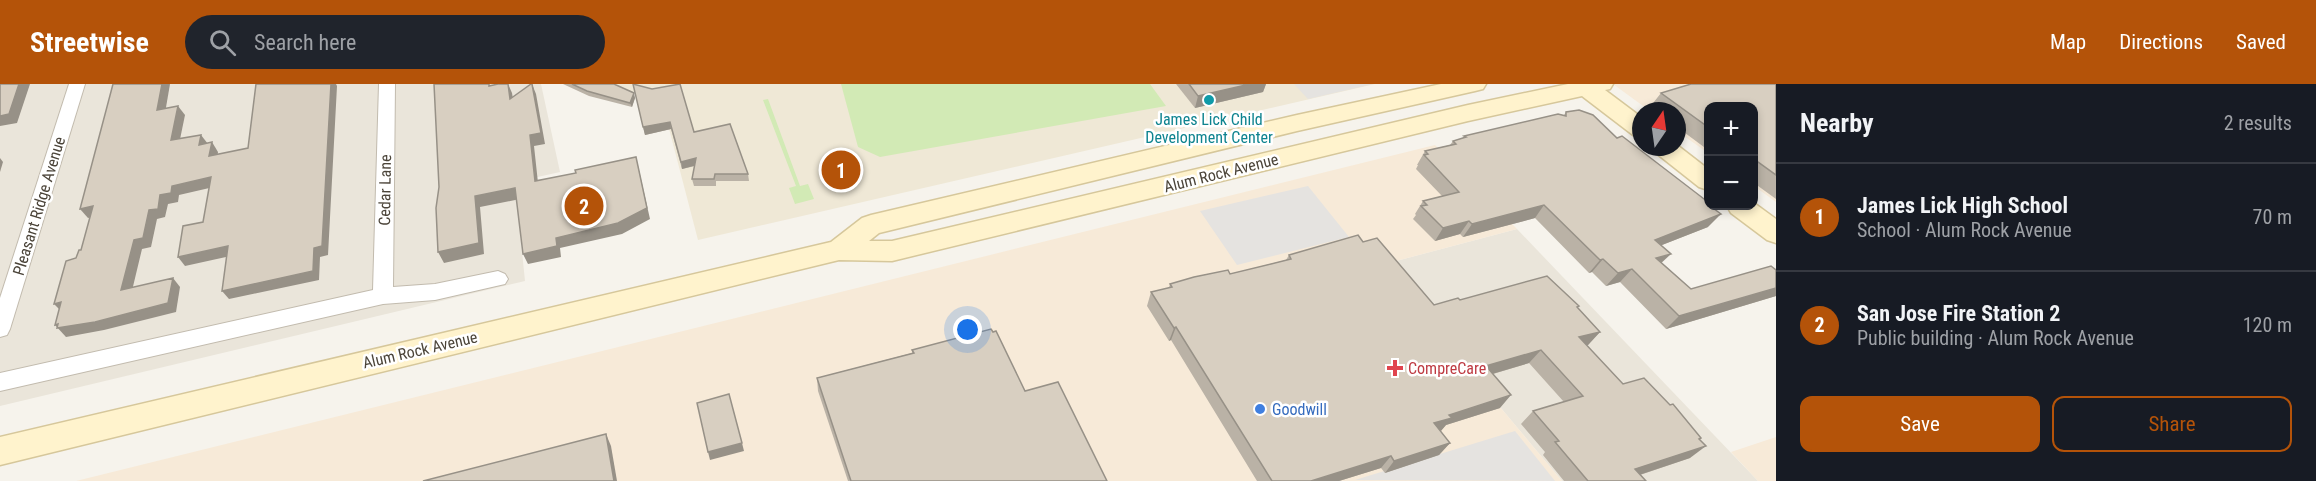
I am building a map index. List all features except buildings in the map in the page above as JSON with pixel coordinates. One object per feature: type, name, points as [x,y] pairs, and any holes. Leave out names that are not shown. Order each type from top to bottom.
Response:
[{"type":"main road","name":"Alum Rock Avenue","points":[[839,250],[871,225],[1297,123],[1475,84]]},
{"type":"main road","name":"Alum Rock Avenue","points":[[0,450],[839,250],[892,251],[1468,113],[1591,86]]},
{"type":"main road","points":[[1591,86],[1632,121]]},
{"type":"main road","points":[[1675,156],[1704,179]]},
{"type":"main road","points":[[998,227],[996,220],[1001,213],[1016,206],[1024,189]]},
{"type":"main road","points":[[1745,210],[1776,233]]},
{"type":"street","name":"Pleasant Ridge Avenue","points":[[0,329],[77,84]]},
{"type":"street","name":"Cedar Lane","points":[[383,296],[387,84]]},
{"type":"street","points":[[0,382],[383,296],[435,292],[498,279]]},
{"type":"shaded area","points":[[0,84],[541,84],[560,172],[515,182],[525,281],[0,406]]},
{"type":"shaded area","points":[[597,84],[1375,84],[698,240],[660,94],[628,93]]},
{"type":"shaded area","points":[[1294,84],[1373,84],[1308,99]]},
{"type":"shaded area","points":[[1613,84],[1776,84],[1776,202],[1758,189],[1758,102],[1704,102],[1704,150],[1686,137],[1686,102],[1638,102]]},
{"type":"shaded area","points":[[1435,145],[1517,229],[1381,265],[1562,481],[76,481]]},
{"type":"shaded area","points":[[1308,186],[1349,237],[1237,265],[1200,211]]},
{"type":"shaded area","points":[[1517,229],[1758,481],[1562,481],[1381,265]]},
{"type":"shaded area","points":[[1515,431],[1555,481],[1355,480]]},
{"type":"shaded area","points":[[1776,437],[1776,481],[1758,481],[1731,452]]},
{"type":"green space","points":[[841,84],[1150,84],[1166,106],[880,157],[858,147]]},
{"type":"green space","points":[[768,99],[800,186],[808,184],[814,199],[795,204],[789,188],[796,186],[763,100]]},
{"type":"place","name":"James Lick Child Development Center","points":[[1209,100]]},
{"type":"place","name":"James Lick High School","points":[[841,170]]},
{"type":"place","name":"San Jose Fire Station 2","points":[[584,206]]},
{"type":"place","name":"CompreCare","points":[[1395,368]]},
{"type":"place","name":"Goodwill","points":[[1260,409]]}]
